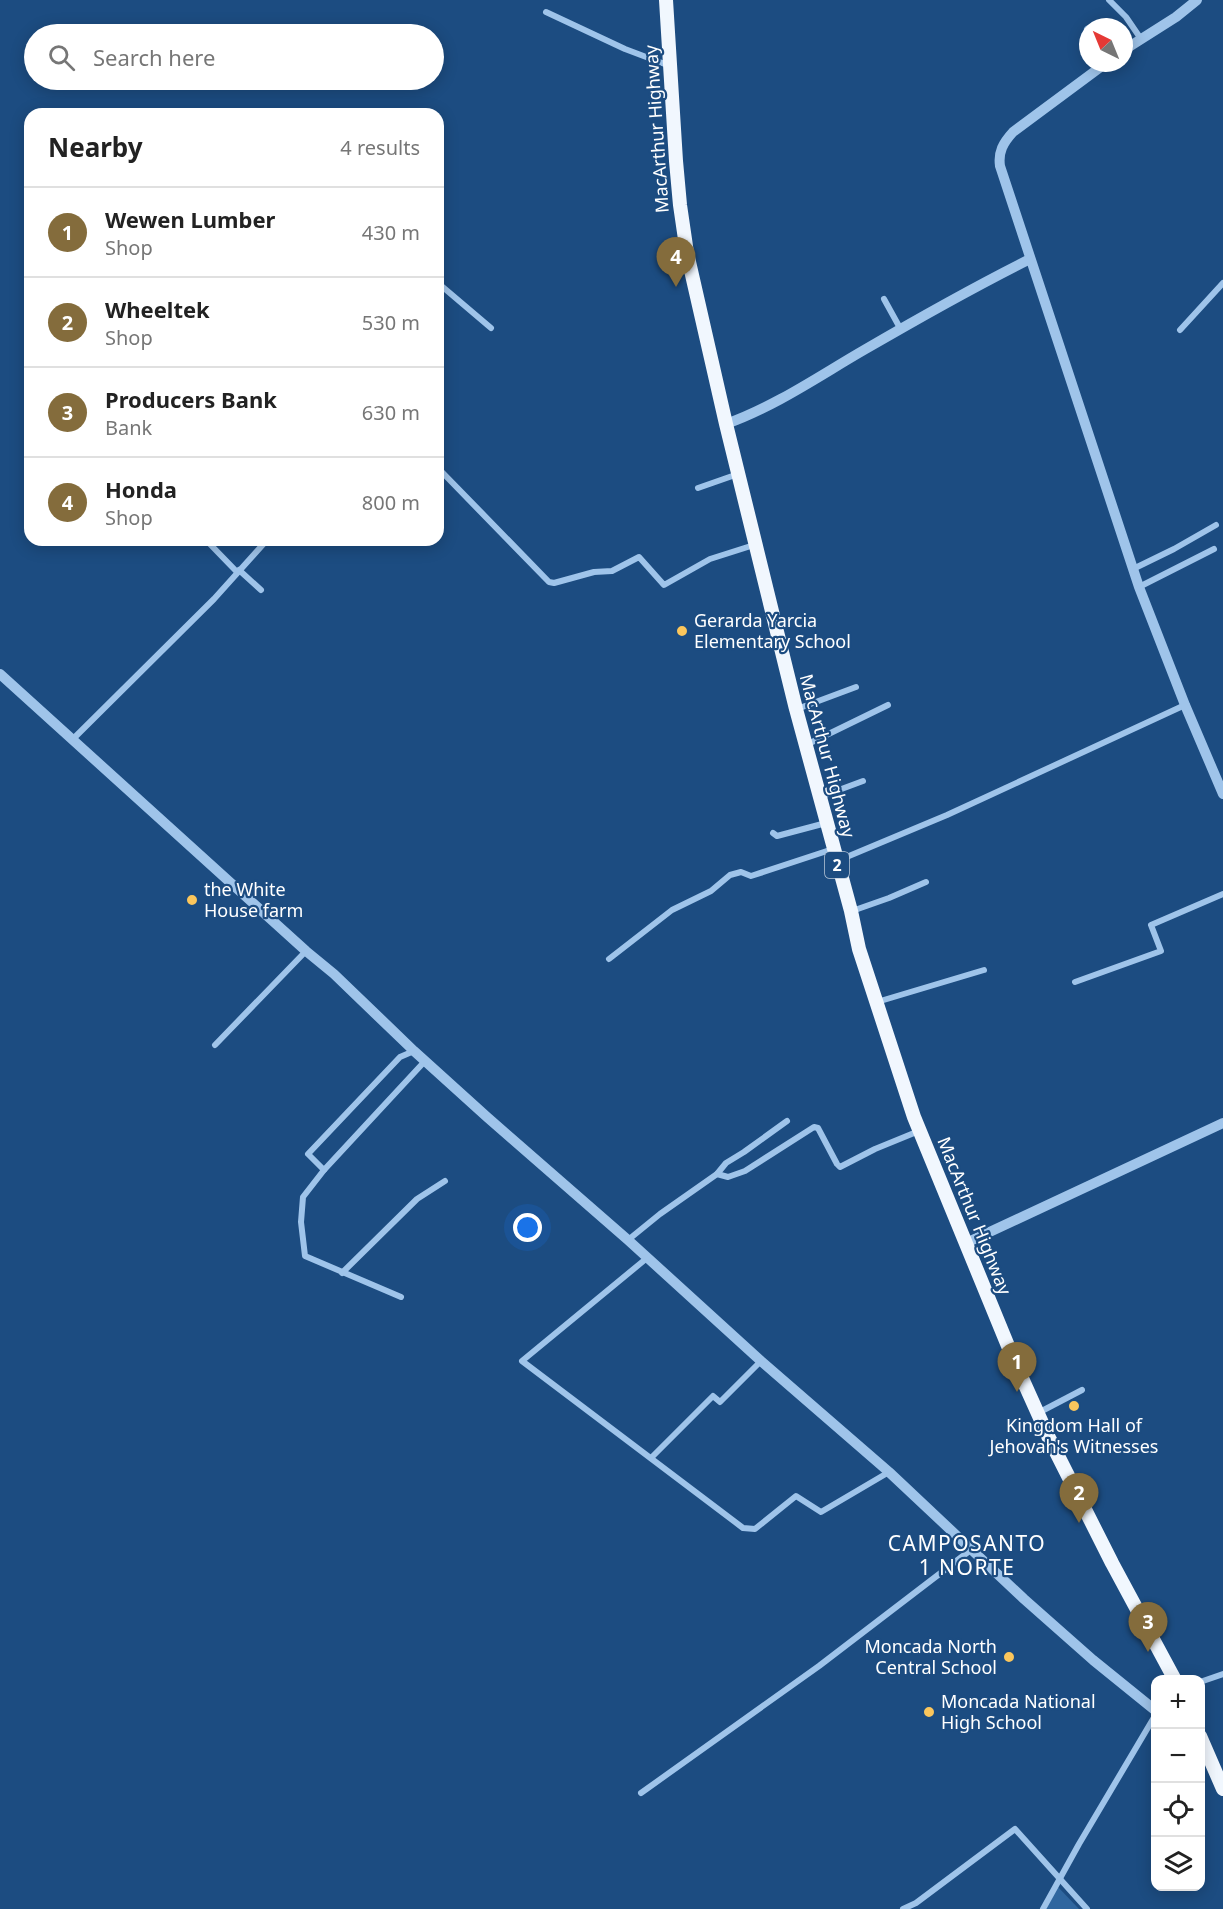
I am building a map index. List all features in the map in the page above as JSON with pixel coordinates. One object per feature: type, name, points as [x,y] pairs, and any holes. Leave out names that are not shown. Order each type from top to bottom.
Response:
[{"type":"highway","name":"MacArthur Highway","points":[[666,0],[676,170],[683,229],[694,285],[796,709],[851,911],[859,949],[920,1131],[989,1301],[1038,1414],[1132,1603],[1172,1675]]},
{"type":"highway","points":[[1209,1756],[1223,1789]]},
{"type":"street","points":[[1109,0],[1126,17],[1141,39]]},
{"type":"street","points":[[1133,44],[1176,17],[1197,0]]},
{"type":"street","points":[[546,12],[625,49],[671,66]]},
{"type":"street","points":[[1094,72],[1013,132],[1002,145],[1000,166],[1139,587],[1223,794]]},
{"type":"street","points":[[726,424],[784,398],[900,328],[1030,259]]},
{"type":"street","points":[[1180,330],[1223,283]]},
{"type":"street","points":[[444,288],[491,328]]},
{"type":"street","points":[[884,299],[900,328]]},
{"type":"street","points":[[444,474],[549,582],[554,583],[594,572],[612,571],[639,557],[664,585],[710,559],[756,544]]},
{"type":"street","points":[[698,488],[739,474]]},
{"type":"street","points":[[1133,569],[1216,525]]},
{"type":"street","points":[[212,546],[261,591]]},
{"type":"street","points":[[72,740],[214,599],[261,546]]},
{"type":"street","points":[[1139,587],[1214,549]]},
{"type":"street","points":[[0,674],[334,974],[425,1061],[889,1472],[1086,1654],[1151,1710]]},
{"type":"street","points":[[796,709],[856,687]]},
{"type":"street","points":[[806,745],[888,705]]},
{"type":"street","points":[[609,959],[672,910],[711,891],[735,872],[752,876],[835,855],[947,815],[1185,705]]},
{"type":"street","points":[[820,797],[863,781]]},
{"type":"street","points":[[773,832],[777,836],[826,823]]},
{"type":"street","points":[[851,911],[926,882]]},
{"type":"street","points":[[1076,982],[1161,951],[1151,925],[1223,894]]},
{"type":"street","points":[[215,1045],[306,951]]},
{"type":"street","points":[[877,1002],[984,970]]},
{"type":"street","points":[[324,1170],[308,1154],[400,1057],[414,1051]]},
{"type":"street","points":[[401,1297],[305,1256],[301,1222],[303,1197],[324,1170],[425,1061]]},
{"type":"street","points":[[628,1240],[660,1214],[717,1174],[726,1163],[787,1121]]},
{"type":"street","points":[[966,1243],[1223,1123]]},
{"type":"street","points":[[717,1174],[728,1178],[745,1172],[814,1127],[818,1128],[840,1167],[875,1149],[920,1131]]},
{"type":"street","points":[[342,1273],[417,1199],[445,1181]]},
{"type":"street","points":[[647,1258],[522,1360],[743,1528],[755,1529],[796,1496],[821,1512],[889,1472]]},
{"type":"street","points":[[651,1458],[713,1396],[720,1402],[761,1361]]},
{"type":"street","points":[[1038,1414],[1082,1390]]},
{"type":"street","points":[[641,1793],[819,1666],[972,1550]]},
{"type":"street","points":[[1205,1680],[1223,1674]]},
{"type":"street","points":[[1043,1909],[1151,1720]]},
{"type":"street","points":[[903,1909],[915,1903],[1015,1829],[1087,1909]]},
{"type":"shaded area","points":[[1058,1887],[1079,1909],[1046,1909]]},
{"type":"place","name":"Honda","points":[[676,287]]},
{"type":"place","name":"Gerarda Yarcia Elementary School","points":[[682,631]]},
{"type":"place","name":"the White House farm","points":[[192,900]]},
{"type":"place","name":"Wewen Lumber","points":[[1017,1392]]},
{"type":"place","name":"Kingdom Hall of Jehovah's Witnesses","points":[[1074,1406]]},
{"type":"place","name":"Wheeltek","points":[[1079,1523]]},
{"type":"place","name":"Producers Bank","points":[[1148,1652]]},
{"type":"place","name":"Moncada North Central School","points":[[1009,1657]]},
{"type":"place","name":"Moncada National High School","points":[[929,1712]]},
{"type":"district","name":"CAMPOSANTO 1 NORTE","points":[[967,1556]]}]
